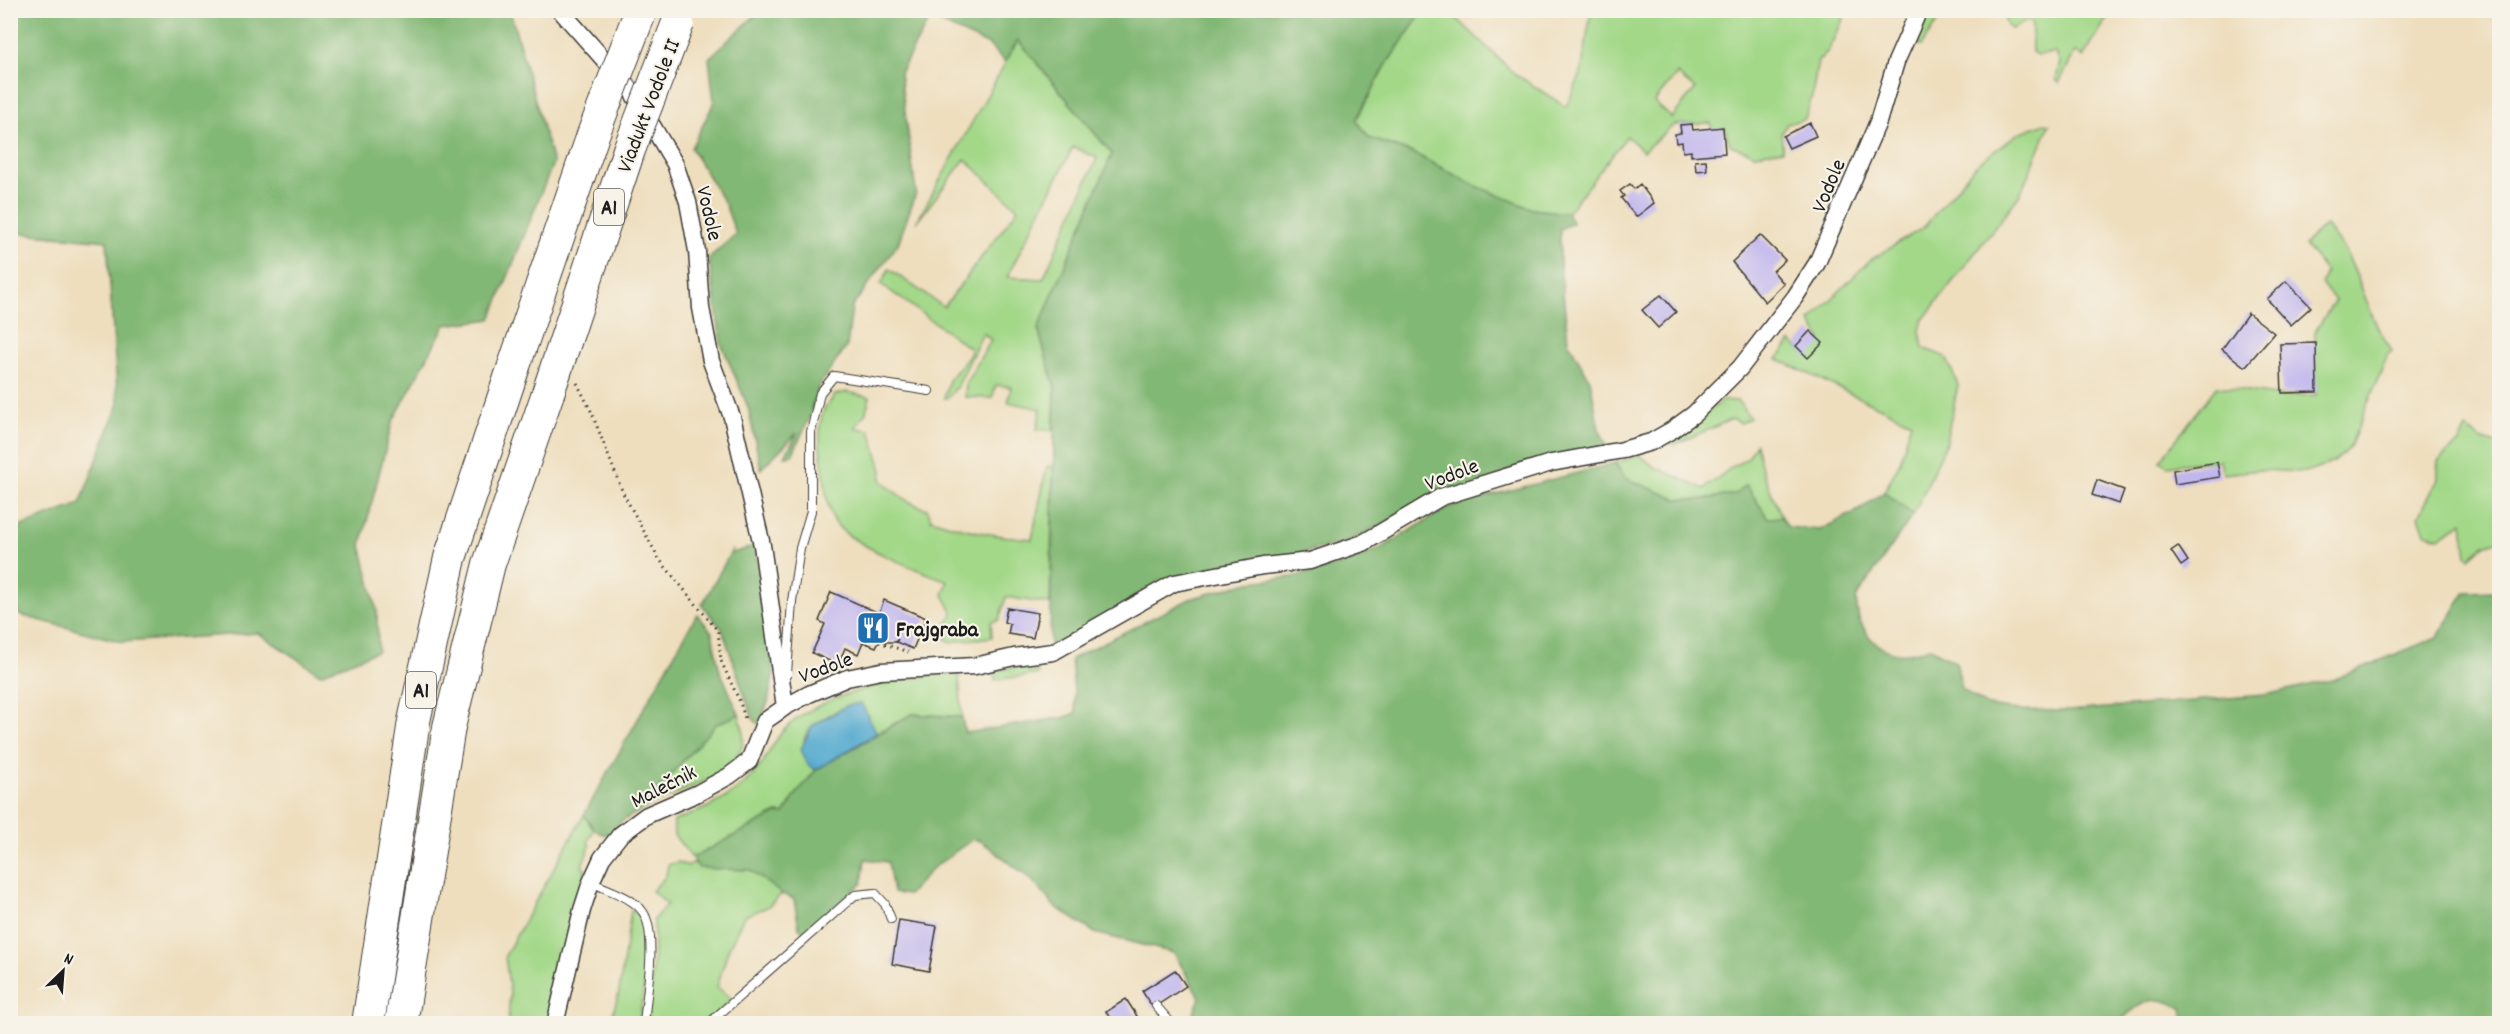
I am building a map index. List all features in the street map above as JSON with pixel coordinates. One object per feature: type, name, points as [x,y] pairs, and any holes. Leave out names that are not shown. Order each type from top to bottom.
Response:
[{"type":"highway","name":"Viadukt Vodole II","points":[[368,1023],[416,710],[450,558],[594,132],[642,10]]},
{"type":"highway","name":"Viadukt Vodole II","points":[[401,1023],[449,727],[489,564],[629,150],[681,17]]},
{"type":"street","name":"Vodole","points":[[560,10],[631,90],[675,164],[688,202],[697,251],[701,308],[711,361],[732,417],[762,545],[784,707],[847,678],[881,671],[975,666],[1053,652],[1174,583],[1263,566],[1310,561],[1363,543],[1441,497],[1551,463],[1623,450],[1651,442],[1672,430],[1694,414],[1740,368],[1795,297],[1816,263],[1836,223],[1878,122],[1896,62],[1919,10]]},
{"type":"street","name":"Malečnik","points":[[555,1023],[582,910],[602,858],[620,835],[647,815],[698,793],[729,776],[749,761],[765,722],[784,707]]},
{"type":"lane","name":"Vodole","points":[[784,707],[792,601],[800,548],[811,511],[811,432],[820,393],[834,376],[929,392]]},
{"type":"lane","points":[[591,882],[630,901],[644,912],[651,949],[644,1023]]},
{"type":"lane","points":[[708,1023],[855,895],[875,893],[885,904],[891,919]]},
{"type":"lane","points":[[1156,1006],[1172,1023]]},
{"type":"path","points":[[575,379],[591,411],[623,493],[659,559],[718,631],[721,661],[740,702],[754,750]]},
{"type":"path","points":[[879,642],[912,653]]},
{"type":"green space","points":[[11,10],[510,11],[553,163],[491,319],[445,325],[392,423],[361,545],[377,611],[378,651],[320,674],[258,633],[122,642],[19,615],[11,585],[11,530],[80,504],[118,405],[107,241],[11,232]]},
{"type":"green space","points":[[1931,10],[1945,11],[1921,46],[1917,44]]},
{"type":"green space","points":[[2002,10],[2112,11],[2083,57],[2075,52],[2059,83],[2056,79],[2060,62],[2056,53],[2037,55],[2032,52],[2032,23],[2027,21],[2011,29],[2007,25]]},
{"type":"green space","points":[[760,11],[1423,11],[1388,62],[1356,120],[1369,138],[1413,153],[1476,186],[1532,209],[1567,213],[1573,223],[1560,229],[1560,264],[1568,341],[1590,380],[1599,429],[1607,445],[1396,517],[1349,541],[1195,580],[1050,647],[1055,387],[1038,329],[1112,154],[1018,40],[1005,62],[989,45],[930,18],[900,73],[916,193],[898,244],[852,307],[847,346],[820,384],[810,410],[826,382],[792,455],[785,456],[797,433],[761,469],[748,407],[721,343],[709,258],[736,234],[725,204],[691,148],[714,103],[709,58]]},
{"type":"green space","points":[[1423,11],[1449,11],[1515,74],[1566,107],[1581,74],[1591,11],[1847,11],[1828,51],[1818,61],[1812,96],[1805,119],[1787,124],[1781,134],[1783,150],[1755,154],[1730,145],[1725,128],[1712,129],[1710,123],[1674,125],[1643,151],[1627,136],[1567,213],[1532,209],[1476,186],[1413,153],[1369,138],[1356,120],[1388,62]],"holes":[[[1677,74],[1695,89],[1672,118],[1654,102]]]},
{"type":"green space","points":[[1018,40],[1113,155],[1038,329],[1055,387],[1053,431],[1037,429],[1041,409],[1008,402],[1011,387],[996,385],[992,398],[965,397],[966,383],[991,340],[983,333],[958,385],[948,398],[944,398],[949,380],[969,356],[971,349],[881,284],[889,269],[944,307],[1018,209],[965,159],[916,223]],"holes":[[[1073,147],[1097,158],[1043,279],[1007,277]]]},
{"type":"green space","points":[[2045,123],[2050,124],[2019,196],[1922,321],[1920,331],[1923,348],[1946,357],[1958,385],[1945,446],[1913,515],[1884,492],[1900,462],[1911,422],[1777,359],[1791,342],[1807,356],[1821,339],[1810,321],[1869,261],[1924,227],[1977,164],[2019,133]]},
{"type":"green space","points":[[2326,226],[2347,255],[2374,320],[2392,351],[2388,354],[2350,447],[2334,462],[2305,472],[2260,470],[2223,474],[2220,460],[2167,466],[2160,461],[2217,386],[2281,396],[2316,395],[2315,332],[2335,300],[2321,284],[2326,272],[2305,245],[2312,236]]},
{"type":"green space","points":[[847,392],[870,397],[865,414],[855,428],[870,430],[882,470],[881,480],[903,498],[927,509],[931,519],[1006,537],[1032,539],[1047,466],[1053,467],[1050,604],[1006,597],[999,620],[991,622],[992,637],[951,642],[940,636],[953,613],[943,595],[948,581],[904,564],[854,539],[835,522],[829,509],[821,455],[820,424],[824,410],[835,395]]},
{"type":"green space","points":[[1722,401],[1738,401],[1750,418],[1740,423],[1732,419],[1674,445],[1666,442]]},
{"type":"green space","points":[[2466,429],[2482,440],[2500,445],[2499,540],[2485,545],[2470,558],[2467,556],[2463,522],[2440,537],[2425,533],[2419,516],[2438,479],[2438,461],[2459,443]]},
{"type":"green space","points":[[1756,444],[1763,473],[1782,517],[1768,519],[1746,485],[1736,494],[1697,500],[1676,499],[1625,478],[1615,463],[1640,455],[1653,466],[1704,489],[1732,467],[1748,458]]},
{"type":"green space","points":[[1615,463],[1625,478],[1676,499],[1697,500],[1736,494],[1746,485],[1768,518],[1782,517],[1788,527],[1820,530],[1861,509],[1884,492],[1913,515],[1856,598],[1860,621],[1872,640],[1888,651],[1908,653],[1929,647],[1956,662],[1962,689],[1987,706],[2019,710],[2068,711],[2265,695],[2332,680],[2438,637],[2465,592],[2499,591],[2499,1023],[2184,1023],[2183,1009],[2164,1000],[2155,1000],[2140,1005],[2117,1024],[1189,1023],[1200,998],[1174,953],[1095,933],[1054,906],[1032,880],[981,841],[973,839],[934,867],[908,895],[893,893],[888,862],[865,859],[862,883],[805,932],[799,928],[794,899],[782,894],[750,870],[699,868],[692,858],[777,813],[784,814],[797,793],[816,770],[912,714],[962,717],[965,733],[1066,717],[1076,713],[1071,659],[1190,599],[1249,582],[1293,577],[1343,564],[1383,547],[1451,506]]},
{"type":"green space","points":[[755,546],[774,671],[768,702],[759,724],[754,720],[750,711],[722,629],[702,605],[732,550],[733,553]]},
{"type":"green space","points":[[697,614],[712,632],[719,668],[739,714],[715,725],[660,787],[653,804],[622,821],[610,834],[601,834],[594,829],[584,815]]},
{"type":"green space","points":[[1037,665],[1038,674],[995,680],[993,670]]},
{"type":"green space","points":[[954,673],[959,675],[962,717],[912,714],[877,733],[861,703],[846,707],[827,716],[806,734],[804,744],[808,765],[816,770],[797,793],[784,814],[777,813],[692,858],[674,835],[674,821],[711,806],[743,785],[761,765],[783,731],[817,706],[863,689],[912,678]]},
{"type":"green space","points":[[739,714],[743,730],[743,744],[727,772],[653,804],[660,787],[715,725]]},
{"type":"green space","points":[[584,815],[594,830],[588,841],[590,846],[582,865],[588,874],[549,1023],[508,1023],[510,993],[505,956]]},
{"type":"green space","points":[[678,862],[688,866],[695,862],[699,868],[750,870],[782,894],[767,907],[744,916],[728,950],[717,987],[732,999],[705,1023],[647,1024],[654,953],[654,919],[667,904],[652,891],[666,876],[668,865]]},
{"type":"green space","points":[[631,910],[639,914],[646,956],[639,1023],[610,1024],[619,992]]},
{"type":"water","points":[[861,703],[877,733],[816,770],[808,765],[801,749],[812,726],[848,705]]},
{"type":"building","points":[[1810,123],[1816,136],[1789,148],[1783,136]]},
{"type":"building","points":[[1692,124],[1693,130],[1723,127],[1725,153],[1691,156],[1691,151],[1683,152],[1682,142],[1676,143],[1675,134],[1681,133],[1680,125]]},
{"type":"building","points":[[1706,160],[1707,170],[1696,171],[1695,161]]},
{"type":"building","points":[[1630,184],[1634,189],[1640,184],[1654,203],[1636,217],[1621,198],[1624,196],[1620,191]]},
{"type":"building","points":[[1760,235],[1785,260],[1773,271],[1784,284],[1765,302],[1732,262]]},
{"type":"building","points":[[2286,281],[2311,307],[2291,325],[2267,299]]},
{"type":"building","points":[[1661,295],[1676,312],[1658,328],[1642,310]]},
{"type":"building","points":[[2248,313],[2274,333],[2245,367],[2222,349]]},
{"type":"building","points":[[1810,331],[1823,343],[1808,358],[1796,346]]},
{"type":"building","points":[[2316,343],[2317,392],[2282,393],[2280,344]]},
{"type":"building","points":[[2217,462],[2220,477],[2175,484],[2173,470]]},
{"type":"building","points":[[2097,480],[2124,490],[2119,504],[2092,495]]},
{"type":"building","points":[[2178,546],[2188,561],[2181,566],[2171,551]]},
{"type":"building","name":"Frajgraba","points":[[831,592],[879,613],[884,600],[926,618],[913,649],[896,642],[898,639],[895,642],[885,642],[883,632],[876,647],[863,642],[858,654],[845,648],[838,665],[812,653],[825,624],[819,621]]},
{"type":"building","points":[[1007,608],[1038,613],[1033,638],[1008,634],[1010,624],[1004,622]]},
{"type":"building","points":[[899,920],[937,926],[929,971],[892,964]]},
{"type":"building","points":[[1175,970],[1186,986],[1153,1008],[1142,991]]},
{"type":"building","points":[[1126,999],[1137,1016],[1125,1024],[1114,1024],[1106,1012]]},
{"type":"place","name":"Frajgraba","points":[[873,628]]}]
